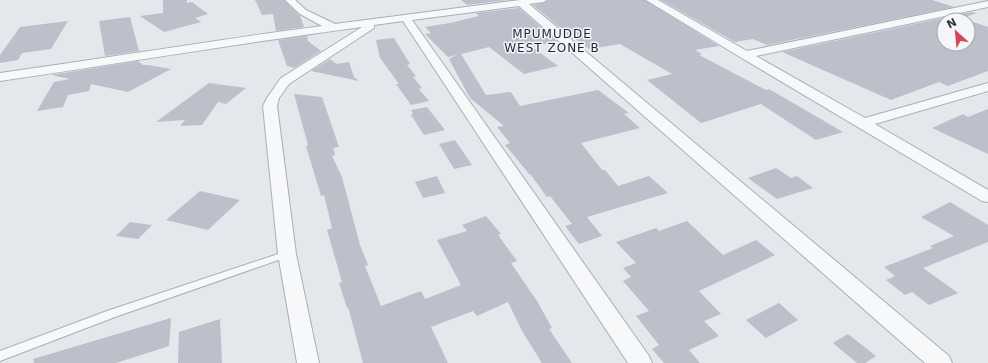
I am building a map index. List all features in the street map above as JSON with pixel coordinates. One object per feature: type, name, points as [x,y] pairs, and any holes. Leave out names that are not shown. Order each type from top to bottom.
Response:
[{"type":"street","points":[[290,0],[303,12],[350,38]]},
{"type":"street","points":[[0,77],[112,61],[239,40],[541,0]]},
{"type":"street","points":[[651,0],[988,197]]},
{"type":"street","points":[[956,2],[988,13]]},
{"type":"street","points":[[522,3],[941,363]]},
{"type":"street","points":[[744,55],[988,4]]},
{"type":"street","points":[[406,19],[641,363]]},
{"type":"street","points":[[308,363],[287,254],[270,106],[273,98],[285,81],[375,23]]},
{"type":"street","points":[[863,123],[988,87]]},
{"type":"lane","points":[[0,356],[111,314],[287,254]]},
{"type":"building","points":[[163,0],[187,0],[187,3],[192,2],[208,14],[195,18],[201,22],[164,32],[140,16],[163,13]]},
{"type":"building","points":[[255,0],[284,0],[300,16],[304,27],[276,31],[273,14],[262,15]]},
{"type":"building","points":[[461,0],[508,0],[467,5]]},
{"type":"building","points":[[548,0],[645,0],[719,46],[695,50],[702,54],[699,55],[766,90],[769,89],[843,132],[816,140],[761,104],[701,123],[647,80],[672,74],[620,44],[589,49],[572,38],[533,5],[544,3]]},
{"type":"building","points":[[661,0],[932,0],[954,7],[767,45],[753,39],[735,42]]},
{"type":"building","points":[[519,8],[557,41],[532,47],[558,66],[524,74],[489,47],[461,54],[486,95],[511,92],[520,106],[598,90],[629,113],[624,114],[640,128],[581,143],[602,170],[605,170],[618,186],[649,176],[668,193],[587,217],[602,236],[579,244],[565,226],[572,224],[550,196],[547,197],[531,175],[505,145],[510,143],[497,127],[504,126],[470,98],[449,59],[456,55],[448,57],[425,34],[431,33],[425,27],[479,16],[476,13]]},
{"type":"building","points":[[130,17],[139,51],[105,56],[99,21]]},
{"type":"building","points":[[936,20],[936,52],[976,52],[976,23],[988,27],[988,71],[948,86],[939,82],[891,100],[782,52]]},
{"type":"building","points":[[68,21],[51,49],[22,53],[18,60],[0,63],[0,55],[20,27]]},
{"type":"building","points":[[307,36],[308,41],[321,51],[294,68],[287,66],[278,40]]},
{"type":"building","points":[[394,38],[410,64],[407,65],[416,76],[413,77],[422,88],[419,89],[429,101],[411,105],[396,84],[399,84],[380,58],[376,40]]},
{"type":"building","points":[[330,59],[337,64],[349,62],[354,77],[359,81],[311,71]]},
{"type":"building","points":[[138,61],[143,65],[171,69],[128,92],[91,84],[89,91],[68,95],[63,107],[37,111],[54,82],[70,79],[51,75]]},
{"type":"building","points":[[209,83],[246,88],[226,104],[218,102],[202,125],[180,126],[185,120],[156,122]]},
{"type":"building","points":[[294,94],[322,97],[339,147],[333,148],[335,155],[332,156],[342,177],[360,245],[368,265],[365,266],[381,306],[421,291],[425,299],[461,285],[437,240],[467,231],[462,225],[486,216],[501,234],[498,235],[517,261],[511,263],[537,301],[552,328],[549,329],[572,363],[542,363],[522,331],[508,302],[477,316],[473,311],[431,327],[448,363],[363,363],[348,307],[347,308],[339,283],[342,282],[327,230],[332,228],[324,195],[321,196],[306,146],[308,145]]},
{"type":"building","points":[[427,107],[445,130],[424,135],[411,115],[413,114],[411,110]]},
{"type":"building","points":[[988,109],[988,154],[932,128],[963,114],[968,117]]},
{"type":"building","points":[[455,140],[472,165],[454,169],[439,144]]},
{"type":"building","points":[[776,168],[791,178],[797,176],[813,188],[777,199],[748,178]]},
{"type":"building","points":[[437,176],[445,193],[423,198],[415,182]]},
{"type":"building","points":[[200,191],[240,200],[208,230],[166,220]]},
{"type":"building","points":[[950,202],[988,225],[988,242],[923,268],[958,293],[929,305],[912,292],[905,295],[886,280],[895,276],[884,267],[933,248],[930,246],[954,236],[921,217]]},
{"type":"building","points":[[687,221],[723,255],[756,240],[775,255],[699,291],[721,314],[704,321],[719,336],[689,350],[700,363],[664,363],[652,349],[659,345],[636,316],[649,311],[623,281],[631,277],[623,268],[636,263],[616,242],[656,228],[659,231]]},
{"type":"building","points":[[130,222],[152,225],[138,239],[116,236]]},
{"type":"building","points":[[779,303],[798,320],[766,338],[746,320]]},
{"type":"building","points":[[171,318],[169,346],[116,363],[34,363],[33,359]]},
{"type":"building","points":[[220,319],[222,363],[178,363],[179,332]]},
{"type":"building","points":[[848,334],[876,356],[865,363],[857,363],[833,343]]},
{"type":"district","name":"MPUMUDDE WEST ZONE B","points":[[552,41]]}]
